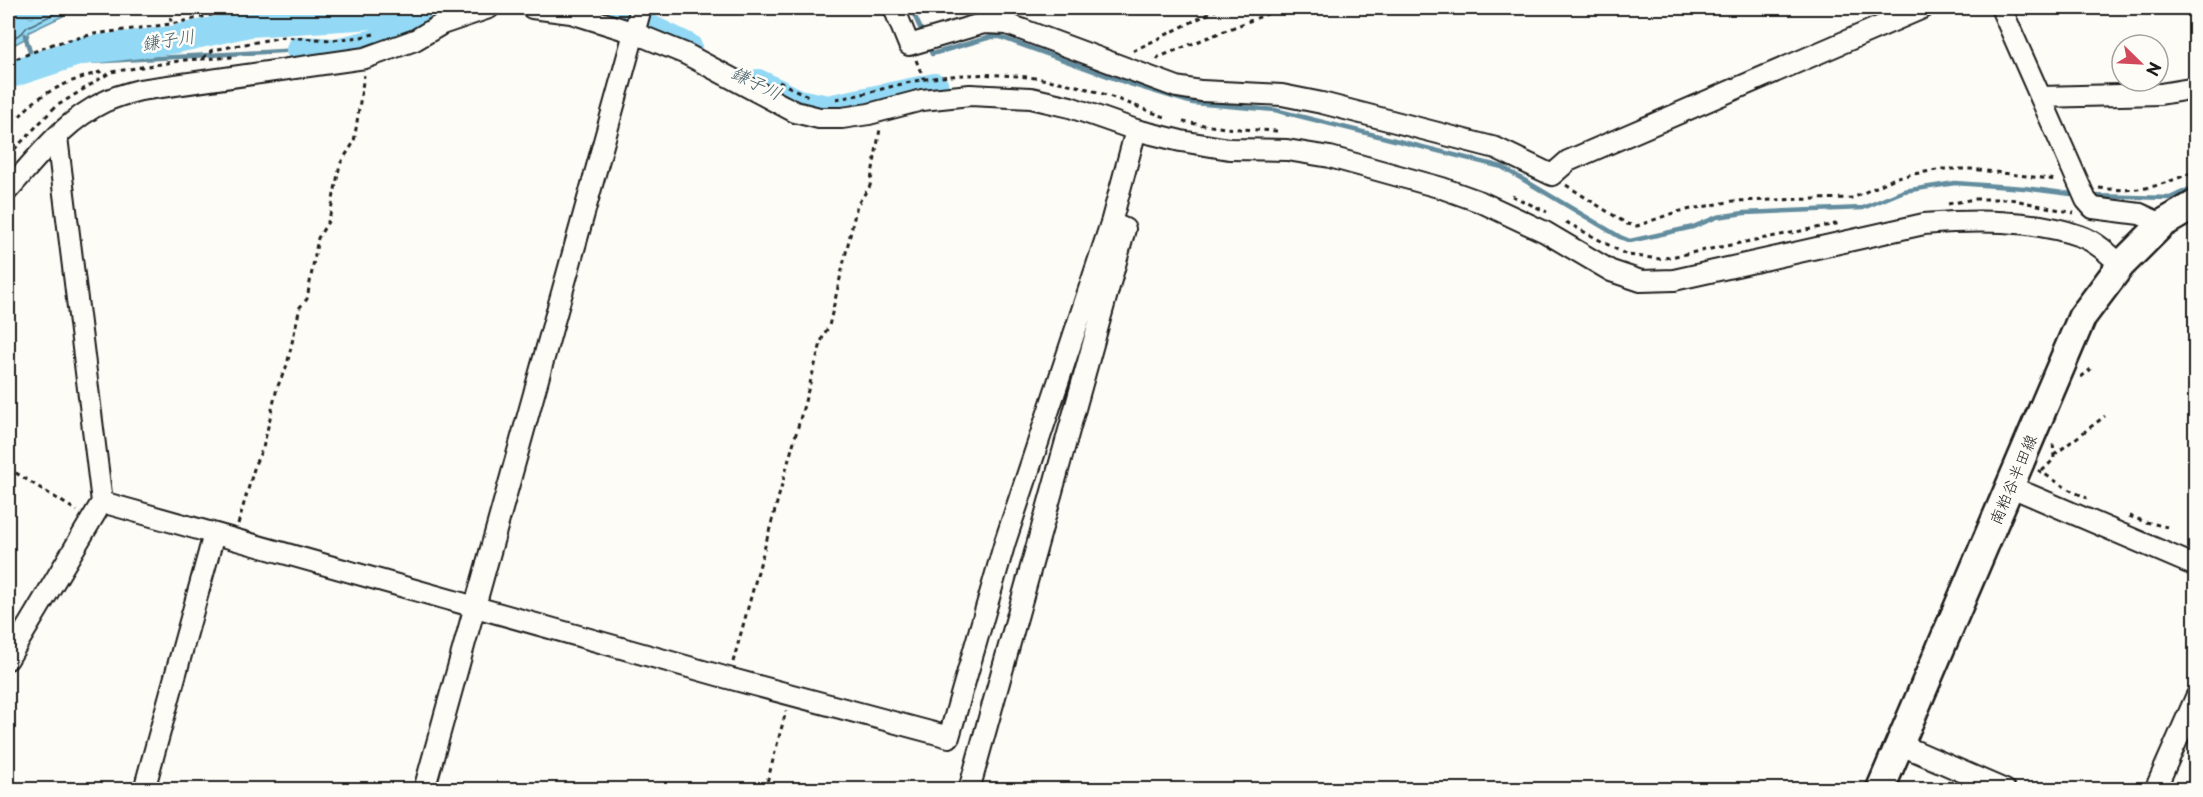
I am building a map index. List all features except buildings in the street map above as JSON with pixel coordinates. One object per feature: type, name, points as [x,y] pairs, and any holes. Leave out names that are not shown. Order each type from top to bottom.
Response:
[{"type":"main road","name":"南粕谷半田線","points":[[1880,789],[2009,486],[2031,465],[2082,317],[2121,265],[2162,224],[2196,204]]},
{"type":"street","points":[[8,190],[72,122],[104,102],[140,90],[365,58],[406,44],[442,24],[489,8]]},
{"type":"street","points":[[532,8],[571,13],[632,32],[686,54],[795,112],[819,118],[842,118],[922,100],[970,95],[1031,98],[1070,107],[1136,130],[1181,141],[1229,149],[1287,150],[1330,157],[1442,188],[1481,202],[1545,232],[1611,271],[1641,280],[1674,280],[1924,224],[1963,221],[1995,222],[2053,229],[2082,236],[2121,265]]},
{"type":"street","points":[[424,789],[632,32],[641,8]]},
{"type":"street","points":[[894,8],[909,45],[984,23],[1007,24],[1178,87],[1201,91],[1282,95],[1322,103],[1496,148],[1552,175],[1568,161],[1923,8]]},
{"type":"street","points":[[2001,8],[2083,192],[2093,208],[2140,214],[2162,224]]},
{"type":"street","points":[[2041,97],[2160,94],[2196,88]]},
{"type":"street","points":[[102,502],[728,678],[949,736],[1005,542],[1111,223],[1136,130]]},
{"type":"street","points":[[8,659],[102,502],[57,137]]},
{"type":"street","points":[[969,789],[1125,229],[1111,223]]},
{"type":"street","points":[[2009,486],[2196,566]]},
{"type":"street","points":[[144,789],[224,537]]},
{"type":"street","points":[[2155,789],[2196,697]]},
{"type":"street","points":[[1899,744],[2005,789]]},
{"type":"path","points":[[170,8],[171,24]]},
{"type":"path","points":[[8,62],[53,44],[94,34],[171,24],[242,8]]},
{"type":"path","points":[[1114,64],[1124,55],[1220,8]]},
{"type":"path","points":[[1149,77],[1159,57],[1282,8]]},
{"type":"path","points":[[202,59],[213,50],[283,37],[331,40],[380,33]]},
{"type":"path","points":[[224,537],[263,448],[277,388],[288,365],[300,307],[307,299],[318,238],[329,220],[340,164],[354,142],[365,58]]},
{"type":"path","points":[[8,129],[36,100],[47,93],[100,72],[102,77]]},
{"type":"path","points":[[831,99],[853,97],[924,79],[986,75]]},
{"type":"path","points":[[772,78],[816,98]]},
{"type":"path","points":[[728,678],[823,336],[829,326],[858,205],[870,186],[881,119],[880,111]]},
{"type":"path","points":[[1552,175],[1627,224],[1637,225],[1676,212],[1732,201],[1853,198],[1898,177],[1942,170],[1971,169],[2051,180],[2067,180],[2083,192],[2144,190],[2196,171]]},
{"type":"path","points":[[2076,387],[2081,377],[2091,369]]},
{"type":"path","points":[[2054,455],[2105,416]]},
{"type":"path","points":[[2031,465],[2052,462],[2054,436]]},
{"type":"path","points":[[2031,465],[2087,499]]},
{"type":"path","points":[[8,468],[91,520]]},
{"type":"path","points":[[2120,513],[2167,527]]},
{"type":"path","points":[[765,789],[791,694]]},
{"type":"water","points":[[8,8],[66,8],[63,16],[29,32],[28,37],[8,48]]},
{"type":"waterway","name":"鎌子川","points":[[8,75],[81,51],[172,40],[249,23],[373,15],[402,8]]},
{"type":"waterway","name":"鎌子川","points":[[300,50],[336,52],[397,38],[452,8]]},
{"type":"waterway","name":"鎌子川","points":[[587,8],[651,29],[688,47]]},
{"type":"waterway","points":[[911,8],[923,34]]},
{"type":"waterway","points":[[25,35],[34,65],[300,50]]},
{"type":"waterway","points":[[928,45],[932,54],[991,37],[1000,37],[1127,83],[1193,103],[1275,110],[1502,167],[1630,241],[1693,227],[1717,217],[1744,213],[1863,208],[1904,191],[1955,183],[2079,195]]},
{"type":"waterway","name":"鎌子川","points":[[758,83],[799,103],[828,109],[935,87]]},
{"type":"waterway","points":[[2090,196],[2170,198],[2196,186]]}]
